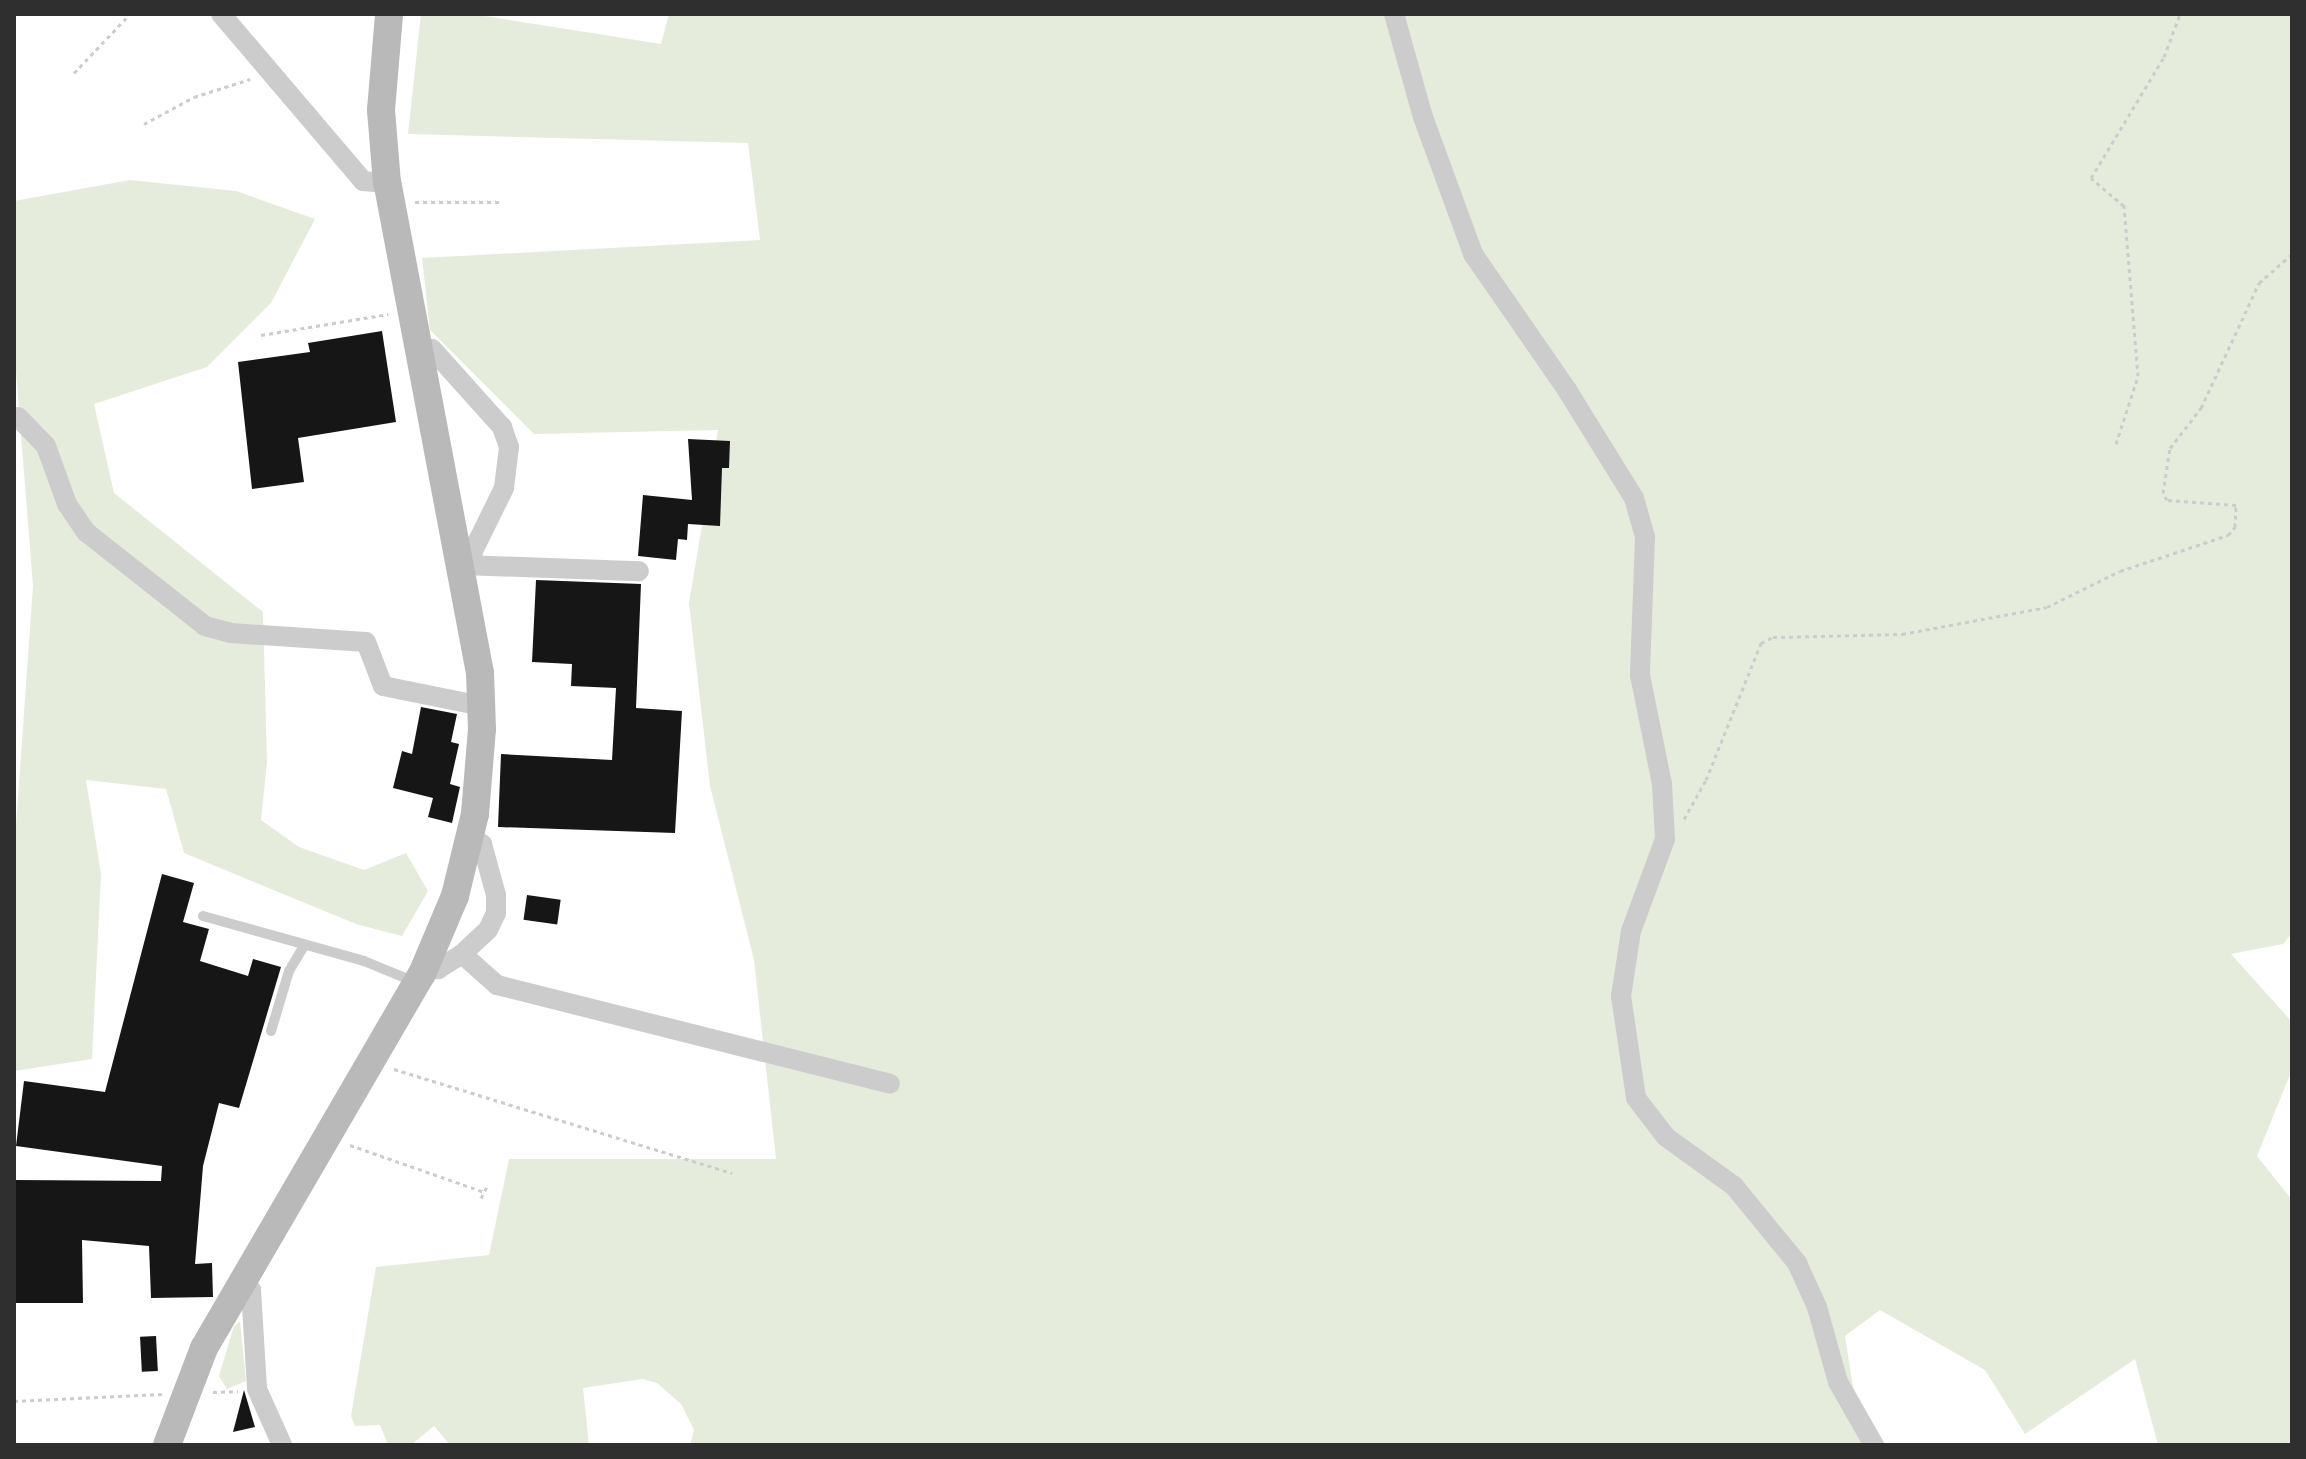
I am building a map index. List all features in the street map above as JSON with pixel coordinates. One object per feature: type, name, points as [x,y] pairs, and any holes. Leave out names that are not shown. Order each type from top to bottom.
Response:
[{"type":"street","points":[[221,14],[271,68],[363,181],[389,195]]},
{"type":"street","points":[[167,1445],[184,1393],[242,1284],[422,973],[470,841],[482,706],[468,564],[419,351],[389,195],[381,110],[389,14]]},
{"type":"street","points":[[1394,14],[1423,117],[1473,254],[1567,390],[1634,498],[1645,537],[1640,675],[1662,784],[1665,839],[1631,931],[1621,996],[1636,1098],[1666,1137],[1734,1186],[1797,1263],[1817,1307],[1838,1382],[1874,1445]]},
{"type":"street","points":[[419,351],[432,349],[502,427],[509,447],[504,488],[468,564]]},
{"type":"street","points":[[18,417],[46,446],[67,504],[86,532],[205,626],[231,633],[366,642],[383,686],[482,706]]},
{"type":"street","points":[[468,564],[639,571]]},
{"type":"street","points":[[422,973],[438,969],[462,954],[488,930],[497,904],[482,844],[470,841]]},
{"type":"street","points":[[462,954],[497,985],[890,1084]]},
{"type":"street","points":[[242,1284],[251,1290],[257,1389],[282,1445]]},
{"type":"lane","points":[[203,916],[304,946],[422,973]]},
{"type":"lane","points":[[271,1031],[289,971],[304,946]]},
{"type":"path","points":[[74,73],[130,14]]},
{"type":"path","points":[[2116,444],[2138,376],[2124,206],[2091,178],[2164,57],[2180,14]]},
{"type":"path","points":[[144,124],[194,97],[271,68]]},
{"type":"path","points":[[389,195],[503,202]]},
{"type":"path","points":[[1665,839],[1694,806],[1761,643],[1773,637],[1902,634],[2047,607],[2120,571],[2228,535],[2235,527],[2236,505],[2167,500],[2163,493],[2170,448],[2201,408],[2252,295],[2292,254]]},
{"type":"path","points":[[261,335],[411,310]]},
{"type":"path","points":[[373,1060],[732,1173]]},
{"type":"path","points":[[329,1135],[484,1192]]},
{"type":"path","points":[[481,1198],[487,1186]]},
{"type":"path","points":[[14,1401],[257,1389]]},
{"type":"green space","points":[[421,14],[472,14],[661,44],[669,14],[2292,14],[2292,933],[2283,944],[2231,954],[2292,1022],[2292,1070],[2257,1156],[2292,1200],[2292,1445],[2158,1445],[2135,1359],[2025,1434],[1985,1370],[1880,1310],[1845,1336],[1862,1445],[690,1445],[694,1430],[681,1404],[657,1383],[642,1379],[583,1388],[589,1445],[450,1445],[434,1426],[411,1445],[388,1445],[380,1425],[355,1426],[351,1416],[376,1267],[489,1255],[509,1159],[776,1159],[754,960],[710,786],[689,603],[718,430],[534,434],[430,330],[422,258],[760,240],[748,143],[408,134]]},
{"type":"green space","points":[[130,180],[236,191],[315,219],[271,303],[207,367],[94,404],[114,493],[263,612],[267,762],[261,820],[299,847],[364,870],[406,853],[428,891],[402,936],[356,924],[184,853],[166,789],[86,780],[101,874],[92,1059],[14,1071],[14,854],[33,586],[14,346],[14,201]]},
{"type":"green space","points":[[240,1322],[246,1381],[227,1389],[219,1376],[234,1326]]},
{"type":"building","points":[[382,331],[396,422],[298,438],[304,482],[252,489],[238,362],[310,352],[308,343]]},
{"type":"building","points":[[688,439],[730,441],[729,468],[722,468],[720,526],[688,524],[687,540],[678,539],[676,560],[638,556],[643,495],[692,500]]},
{"type":"building","points":[[536,580],[641,584],[636,708],[682,711],[675,833],[498,827],[501,754],[612,760],[616,688],[571,686],[572,664],[532,662]]},
{"type":"building","points":[[421,707],[457,714],[451,742],[459,744],[450,784],[460,787],[452,823],[428,817],[433,798],[393,788],[402,751],[412,754]]},
{"type":"building","points":[[162,874],[194,883],[183,922],[209,929],[200,961],[248,976],[253,959],[281,967],[239,1108],[219,1103],[203,1166],[195,1264],[212,1263],[213,1297],[151,1298],[149,1246],[82,1240],[83,1303],[14,1303],[14,1180],[161,1181],[162,1166],[16,1146],[24,1081],[105,1092]]},
{"type":"building","points":[[527,895],[561,900],[557,924],[524,920]]},
{"type":"building","points":[[156,1336],[158,1371],[142,1372],[140,1337]]},
{"type":"building","points":[[244,1390],[255,1427],[233,1432]]}]
